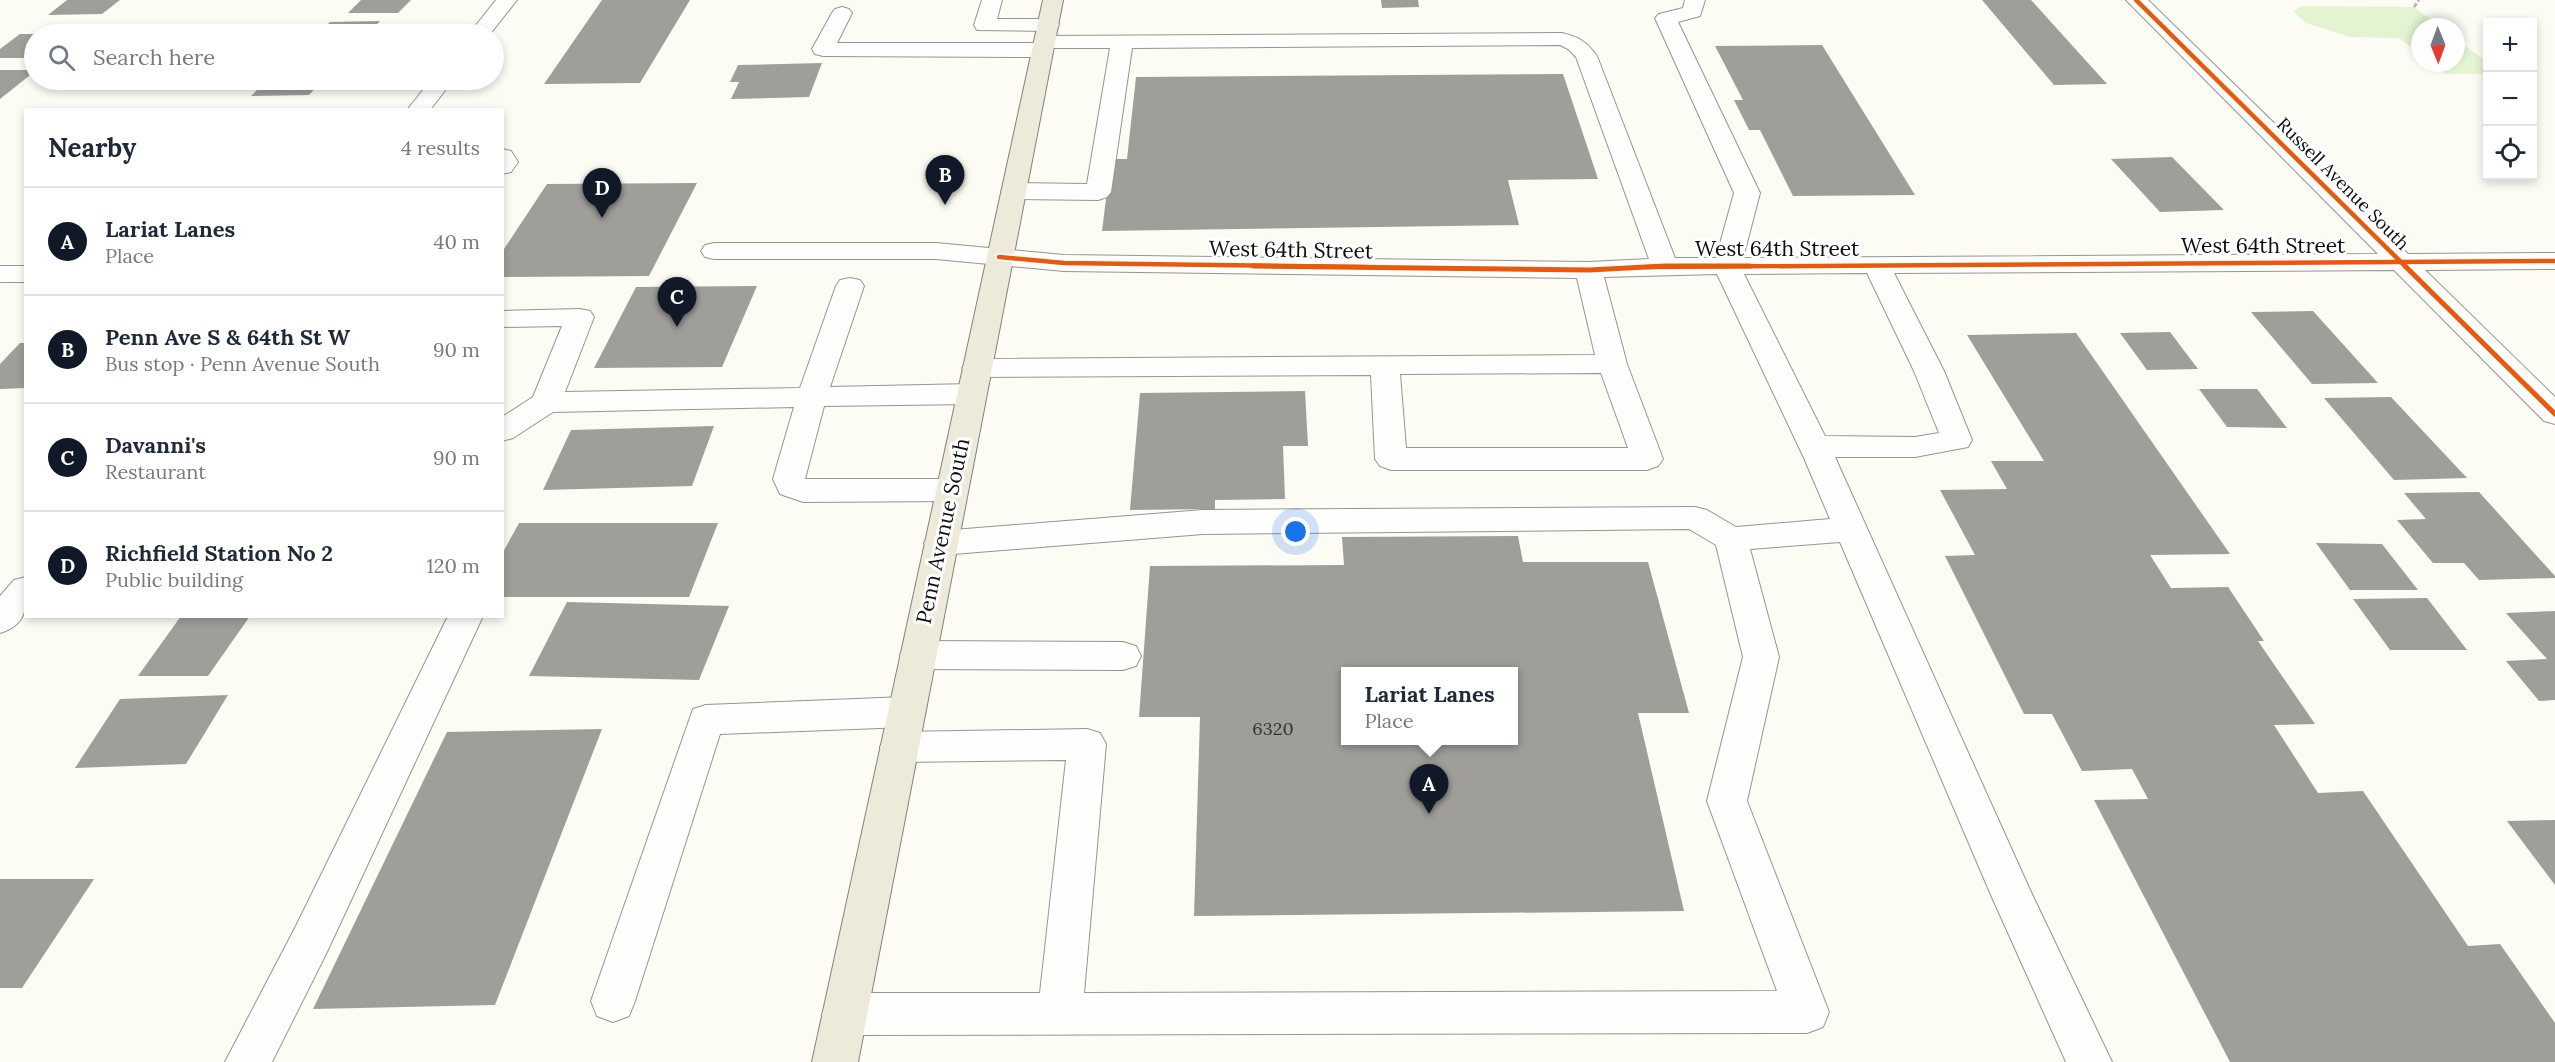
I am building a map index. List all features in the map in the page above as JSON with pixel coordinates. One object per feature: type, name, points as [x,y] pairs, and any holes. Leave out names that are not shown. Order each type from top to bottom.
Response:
[{"type":"main road","name":"Penn Avenue South","points":[[835,1062],[1053,0]]},
{"type":"street","points":[[487,24],[507,0]]},
{"type":"street","points":[[992,0],[985,25],[1045,39]]},
{"type":"street","points":[[1695,0],[1693,12],[1666,18],[1747,193],[1727,266],[1814,446],[2012,896],[2089,1062]]},
{"type":"street","name":"Russell Avenue South","points":[[2136,0],[2555,414]]},
{"type":"street","points":[[842,13],[824,49],[1045,39],[1122,42],[1562,39],[1576,44],[1586,56],[1665,266]]},
{"type":"street","points":[[1014,191],[1098,192],[1122,42]]},
{"type":"street","points":[[420,108],[434,90]]},
{"type":"street","name":"West 64th Street","points":[[714,251],[936,251],[1064,263],[1589,270],[1665,266],[2555,261]]},
{"type":"street","points":[[1814,446],[1915,447],[1957,440],[1929,372],[1877,265]]},
{"type":"street","points":[[1384,365],[1391,459],[1647,459],[1612,364],[1589,270]]},
{"type":"street","points":[[0,274],[24,274]]},
{"type":"street","points":[[850,286],[812,397],[789,479],[791,486],[803,491],[952,490]]},
{"type":"street","points":[[504,320],[580,317],[546,402]]},
{"type":"street","points":[[504,430],[546,402],[812,397],[974,381],[1384,365],[1612,364]]},
{"type":"street","points":[[941,543],[1038,536],[1100,528],[1203,522],[1695,518],[1731,539],[1851,529]]},
{"type":"street","points":[[844,1014],[1807,1012],[1727,801],[1761,657],[1731,539]]},
{"type":"street","points":[[0,620],[24,591]]},
{"type":"street","points":[[248,1062],[311,940],[465,618]]},
{"type":"street","points":[[918,655],[1123,656]]},
{"type":"street","points":[[613,1001],[706,720],[902,729],[1088,744],[1060,1014]]},
{"type":"path","points":[[2414,7],[2419,0]]},
{"type":"green space","points":[[2302,6],[2414,7],[2429,18],[2411,18],[2411,47],[2399,38],[2350,37],[2306,23],[2293,11]]},
{"type":"green space","points":[[2465,46],[2483,59],[2483,74],[2445,74],[2443,72],[2465,72]]},
{"type":"building","points":[[67,0],[120,0],[102,14],[48,15]]},
{"type":"building","points":[[361,0],[411,0],[398,13],[348,13]]},
{"type":"building","points":[[602,0],[690,0],[640,83],[544,84]]},
{"type":"building","points":[[1381,0],[1418,0],[1419,7],[1382,8]]},
{"type":"building","points":[[1982,0],[2031,0],[2107,84],[2054,85]]},
{"type":"building","points":[[380,21],[377,24],[328,24],[330,22]]},
{"type":"building","points":[[20,34],[24,34],[24,58],[0,58],[0,49]]},
{"type":"building","points":[[1822,45],[1915,195],[1793,196],[1760,130],[1749,130],[1734,100],[1743,100],[1715,46]]},
{"type":"building","points":[[822,63],[809,97],[731,99],[739,82],[730,82],[738,65]]},
{"type":"building","points":[[0,70],[24,70],[24,80],[0,99]]},
{"type":"building","points":[[1563,74],[1598,179],[1508,180],[1519,225],[1102,231],[1111,159],[1127,159],[1136,77]]},
{"type":"building","points":[[257,90],[314,90],[309,95],[251,96]]},
{"type":"building","points":[[2172,157],[2224,210],[2160,212],[2111,159]]},
{"type":"building","points":[[697,183],[649,276],[504,277],[504,249],[547,184]]},
{"type":"building","points":[[757,286],[722,367],[594,368],[636,287]]},
{"type":"building","points":[[2313,311],[2378,383],[2312,384],[2251,312]]},
{"type":"building","points":[[2170,332],[2198,369],[2147,370],[2120,333]]},
{"type":"building","points":[[2076,333],[2230,554],[2150,555],[2171,588],[2228,587],[2264,641],[2258,641],[2315,724],[2274,725],[2318,793],[2363,791],[2468,946],[2500,944],[2555,1023],[2555,1062],[2230,1062],[2094,800],[2148,799],[2132,769],[2082,771],[2052,714],[2024,714],[1945,556],[1975,555],[1940,490],[2007,489],[1991,461],[2044,461],[1967,335]]},
{"type":"building","points":[[20,343],[24,343],[24,388],[0,389],[0,364]]},
{"type":"building","points":[[2199,389],[2257,389],[2287,428],[2227,427]]},
{"type":"building","points":[[1305,391],[1308,446],[1283,446],[1285,499],[1215,500],[1215,509],[1130,510],[1140,393]]},
{"type":"building","points":[[2391,397],[2467,478],[2394,480],[2324,398]]},
{"type":"building","points":[[714,426],[692,486],[543,490],[571,430]]},
{"type":"building","points":[[2479,492],[2555,578],[2479,580],[2464,563],[2433,563],[2397,520],[2426,519],[2404,493]]},
{"type":"building","points":[[519,523],[718,523],[689,597],[504,597],[504,550]]},
{"type":"building","points":[[1518,536],[1523,562],[1648,562],[1689,713],[1638,713],[1684,911],[1194,916],[1200,717],[1139,717],[1150,566],[1344,565],[1342,537]]},
{"type":"building","points":[[2316,543],[2382,544],[2418,590],[2350,590]]},
{"type":"building","points":[[2427,598],[2467,650],[2390,650],[2353,599]]},
{"type":"building","points":[[567,602],[729,606],[699,680],[529,676]]},
{"type":"building","points":[[2555,611],[2555,700],[2539,701],[2506,661],[2547,659],[2506,613]]},
{"type":"building","points":[[180,618],[249,618],[208,676],[138,676]]},
{"type":"building","points":[[228,695],[186,764],[75,768],[120,699]]},
{"type":"building","points":[[602,729],[495,1005],[313,1009],[447,732]]},
{"type":"building","points":[[2555,820],[2555,885],[2507,821]]},
{"type":"building","points":[[0,879],[94,879],[22,988],[0,988]]},
{"type":"cycle path","points":[[2136,0],[2555,414]]},
{"type":"cycle path","points":[[999,257],[1064,263],[1589,270],[1665,266],[2555,261]]},
{"type":"place","name":"Penn Ave S & 64th St W","points":[[945,205]]},
{"type":"place","name":"Richfield Station No 2","points":[[602,218]]},
{"type":"place","name":"Davanni's","points":[[677,327]]},
{"type":"place","name":"Lariat Lanes","points":[[1429,814]]}]
